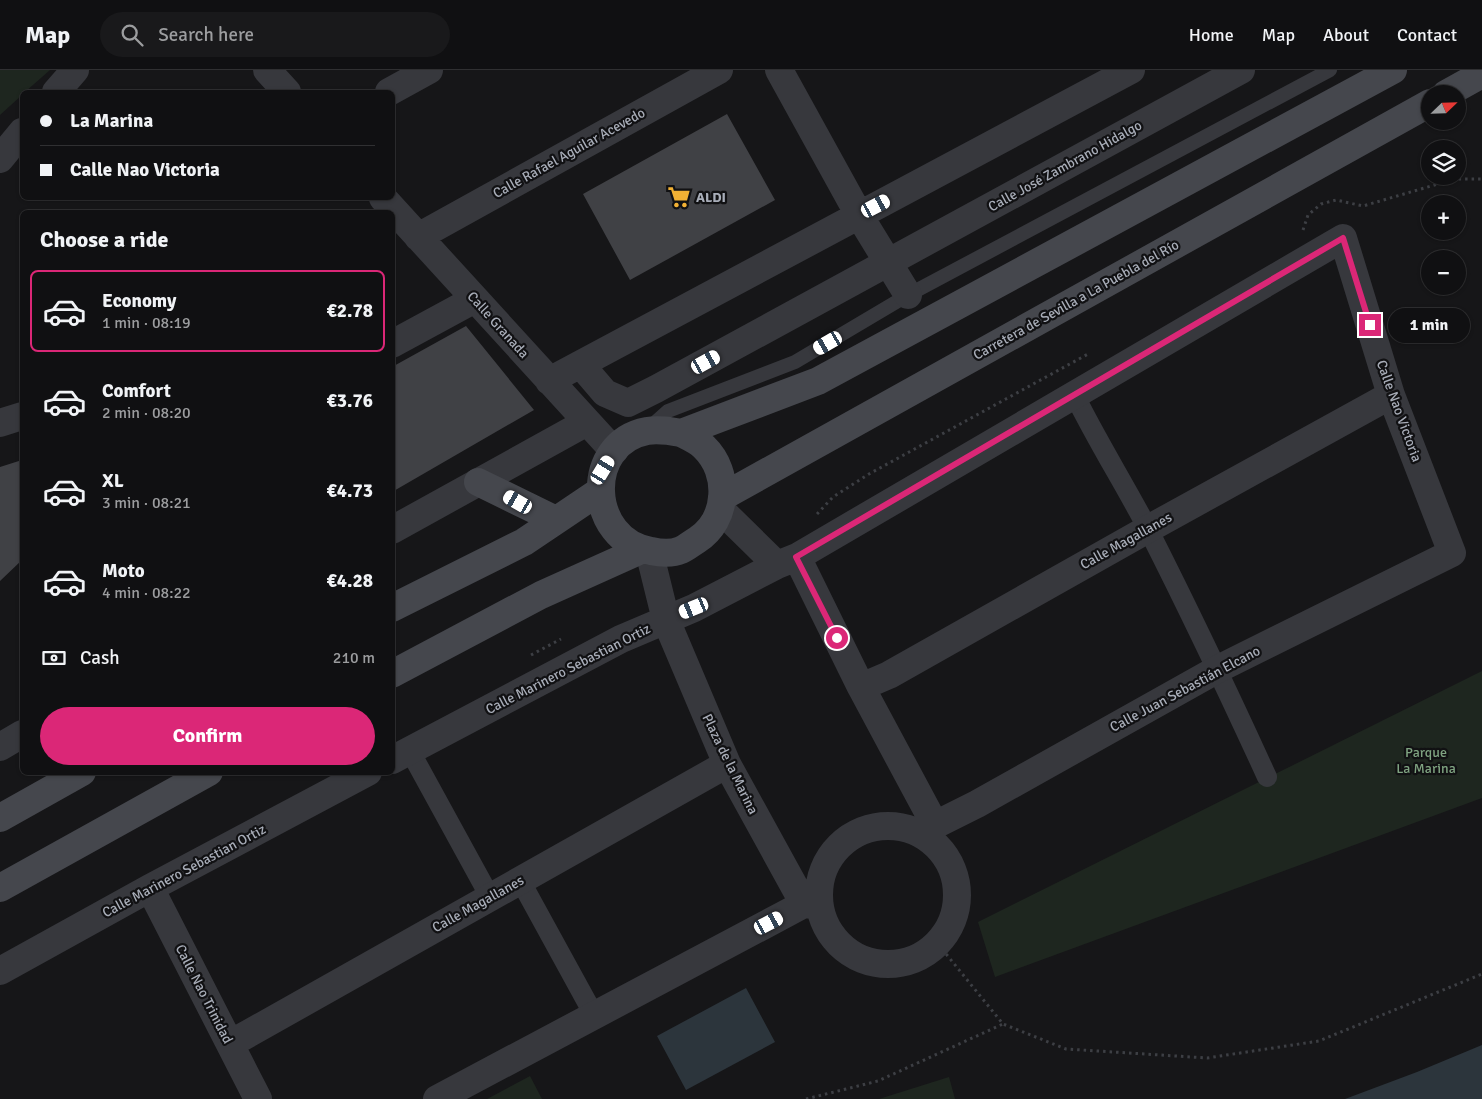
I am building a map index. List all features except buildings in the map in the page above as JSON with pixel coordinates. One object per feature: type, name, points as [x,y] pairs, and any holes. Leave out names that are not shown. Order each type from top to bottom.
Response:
[{"type":"main road","points":[[682,433],[818,381],[1392,70]]},
{"type":"main road","points":[[1462,85],[1482,74]]},
{"type":"main road","name":"Carretera de Sevilla a La Puebla del Río","points":[[722,504],[1421,108]]},
{"type":"main road","points":[[660,430],[682,433],[704,447],[717,464],[722,484],[722,504],[706,534],[680,551],[662,553],[645,550],[621,538],[612,528],[603,512],[600,491],[603,470],[614,452],[626,441],[645,432],[660,430]]},
{"type":"main road","points":[[478,482],[556,520]]},
{"type":"main road","points":[[395,606],[524,542],[600,491]]},
{"type":"main road","points":[[395,672],[541,595],[645,550]]},
{"type":"main road","points":[[0,818],[77,775]]},
{"type":"main road","points":[[0,888],[204,775]]},
{"type":"street","points":[[58,90],[75,70]]},
{"type":"street","points":[[267,70],[285,90]]},
{"type":"street","points":[[393,90],[429,70]]},
{"type":"street","name":"Calle Rafael Aguilar Acevedo","points":[[418,237],[719,70]]},
{"type":"street","points":[[779,70],[859,215],[908,295]]},
{"type":"street","points":[[549,381],[1131,70]]},
{"type":"street","name":"Calle José Zambrano Hidalgo","points":[[581,365],[606,393],[628,403],[1241,70]]},
{"type":"street","points":[[0,159],[20,134]]},
{"type":"street","name":"Calle Granada","points":[[385,200],[394,210]]},
{"type":"street","name":"Calle Granada","points":[[395,211],[614,452]]},
{"type":"street","name":"Calle Marinero Sebastian Ortiz","points":[[401,755],[622,639],[694,608],[786,561],[1343,238]]},
{"type":"street","name":"Calle Nao Victoria","points":[[1343,238],[1392,395],[1452,553]]},
{"type":"street","points":[[395,342],[475,299]]},
{"type":"street","points":[[1074,394],[1148,529],[1218,669],[1267,777]]},
{"type":"street","name":"Calle Magallanes","points":[[861,687],[889,675],[1148,529],[1392,395]]},
{"type":"street","points":[[0,423],[20,417]]},
{"type":"street","points":[[395,528],[587,422]]},
{"type":"street","points":[[722,504],[786,561],[861,687],[931,831],[952,868],[957,888],[956,908],[950,927],[938,944],[920,957],[900,964],[878,964],[857,957],[839,944],[812,905]]},
{"type":"street","name":"Plaza de la Marina","points":[[645,550],[666,620],[727,764],[812,905]]},
{"type":"street","name":"Calle Juan Sebastián Elcano","points":[[931,831],[1218,669],[1452,553]]},
{"type":"street","points":[[0,747],[20,735]]},
{"type":"street","points":[[401,755],[490,897]]},
{"type":"street","name":"Calle Magallanes","points":[[230,1044],[727,764]]},
{"type":"street","name":"Calle Marinero Sebastian Ortiz","points":[[0,971],[150,888],[362,775]]},
{"type":"street","points":[[437,1099],[594,1015],[812,905],[827,861],[842,843],[860,831],[883,825],[931,831]]},
{"type":"street","points":[[520,880],[594,1015]]},
{"type":"street","name":"Calle Nao Trinidad","points":[[150,888],[258,1099]]},
{"type":"lane","points":[[645,432],[668,412],[795,362],[908,295],[1330,70]]},
{"type":"path","points":[[1302,233],[1308,215],[1321,204],[1336,200],[1363,206],[1455,179],[1482,179]]},
{"type":"path","points":[[814,517],[833,497],[869,474],[1092,352]]},
{"type":"path","points":[[530,655],[565,637]]},
{"type":"path","points":[[938,944],[1003,1024],[1066,1049],[1207,1058],[1319,1041],[1482,974]]},
{"type":"path","points":[[806,1099],[878,1081],[1003,1024]]},
{"type":"green space","points":[[0,70],[50,70],[27,90],[20,90],[20,97],[0,115]]},
{"type":"green space","name":"Parque La Marina","points":[[1482,671],[1482,798],[995,977],[978,922]]},
{"type":"green space","points":[[530,1076],[542,1099],[487,1099]]},
{"type":"green space","points":[[949,1077],[955,1099],[879,1099]]},
{"type":"shaded area","points":[[746,988],[775,1042],[686,1090],[657,1036]]},
{"type":"shaded area","points":[[1482,1045],[1482,1099],[1345,1099],[1417,1072]]},
{"type":"place","name":"ALDI","points":[[679,197]]},
{"type":"route","points":[[837,638],[796,557],[1343,238],[1370,325]]}]
